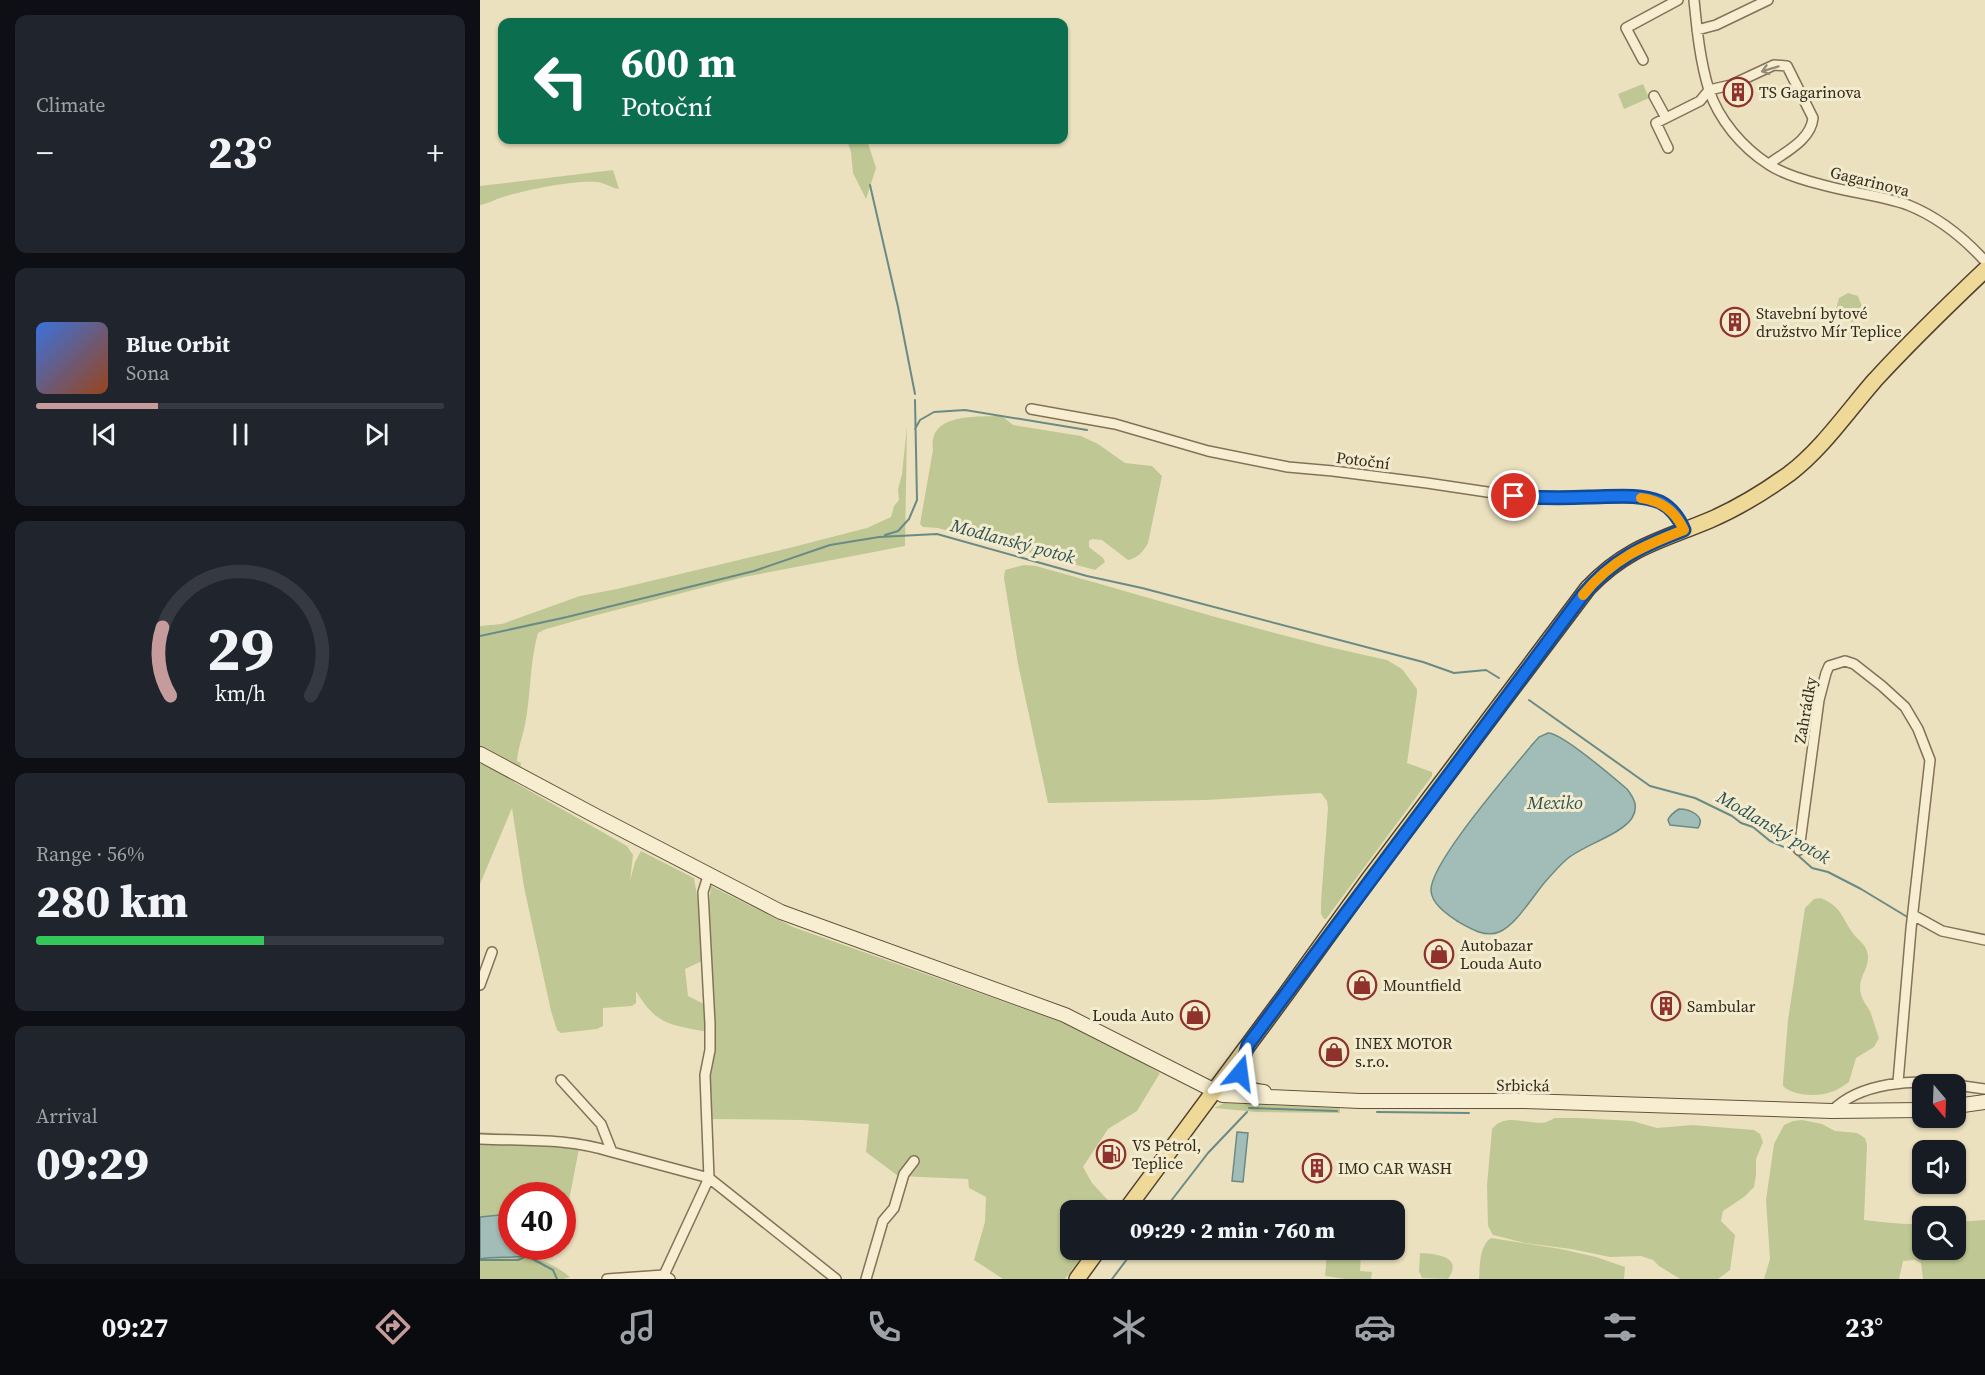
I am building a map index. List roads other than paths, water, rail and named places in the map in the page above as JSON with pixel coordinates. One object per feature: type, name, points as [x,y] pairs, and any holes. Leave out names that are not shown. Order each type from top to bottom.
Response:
[{"type":"main road","points":[[1133,1200],[1376,870],[1600,575],[1617,561],[1640,548],[1736,507],[1780,480],[1807,459],[1833,432],[1890,364],[1985,270]]},
{"type":"main road","points":[[1077,1279],[1091,1260]]},
{"type":"street","points":[[1643,60],[1626,28],[1678,0]]},
{"type":"street","name":"Gagarinova","points":[[1694,0],[1697,30],[1709,90],[1717,110],[1740,141],[1768,164],[1824,186],[1871,194],[1908,206],[1939,221],[1959,235],[1985,261]]},
{"type":"street","points":[[1697,30],[1716,25],[1768,0]]},
{"type":"street","points":[[1668,148],[1656,123],[1700,101],[1709,90],[1731,85],[1774,65],[1787,66],[1813,118],[1812,127],[1808,135],[1768,164]]},
{"type":"street","points":[[1654,96],[1666,118]]},
{"type":"street","name":"Potoční","points":[[1031,409],[1114,424],[1209,451],[1288,467],[1415,481],[1514,496],[1645,498],[1668,507],[1684,530]]},
{"type":"street","name":"Zahrádky","points":[[1799,850],[1819,700],[1829,666],[1845,661],[1854,664],[1905,707],[1918,729],[1930,760],[1911,929],[1898,1082]]},
{"type":"street","name":"Srbická","points":[[480,754],[766,905],[803,921],[1065,1015],[1213,1091],[1228,1096],[1360,1101],[1559,1101],[1832,1111],[1912,1110]]},
{"type":"street","points":[[607,1279],[666,1278],[709,1178],[705,1075],[710,1050],[710,1024],[704,892],[709,873]]},
{"type":"street","points":[[1913,915],[1942,931],[1985,940]]},
{"type":"street","points":[[480,985],[483,965],[492,952]]},
{"type":"street","points":[[1248,1045],[1240,1069],[1240,1078],[1245,1086],[1251,1090],[1278,1093],[1292,1099]]},
{"type":"street","points":[[561,1080],[601,1124],[612,1152]]},
{"type":"street","points":[[1832,1111],[1839,1103],[1855,1096],[1898,1082],[1912,1083]]},
{"type":"street","points":[[1966,1086],[1985,1089]]},
{"type":"street","points":[[1966,1105],[1985,1102]]},
{"type":"street","points":[[480,1139],[564,1141],[586,1144],[709,1178],[836,1279]]},
{"type":"street","points":[[866,1279],[883,1221],[894,1208],[904,1174],[914,1161]]},
{"type":"water","name":"Mexiko","points":[[1548,733],[1575,747],[1627,789],[1635,803],[1634,814],[1619,830],[1582,849],[1558,867],[1512,923],[1494,934],[1477,931],[1457,921],[1437,904],[1431,891],[1434,878],[1456,840],[1490,796],[1539,737]]},
{"type":"water","points":[[1679,809],[1696,814],[1700,820],[1698,828],[1670,825],[1669,818]]},
{"type":"water","points":[[1237,1132],[1248,1133],[1243,1182],[1232,1181]]},
{"type":"water","points":[[498,1215],[498,1258],[480,1259],[480,1217]]},
{"type":"waterway","points":[[870,185],[915,394]]},
{"type":"waterway","points":[[885,535],[898,531],[909,519],[917,500],[915,400]]},
{"type":"waterway","points":[[915,429],[920,420],[934,412],[965,410],[1087,430]]},
{"type":"waterway","name":"Modlanský potok","points":[[480,636],[754,571],[830,545],[879,537],[937,534],[1087,576],[1142,588],[1423,662],[1454,673],[1486,670],[1499,678]]},
{"type":"waterway","name":"Modlanský potok","points":[[1529,700],[1650,786],[1695,798],[1732,816],[1741,823],[1753,827],[1770,841],[1793,851],[1812,868],[1828,872],[1861,889],[1909,918]]},
{"type":"waterway","points":[[1249,1108],[1337,1111]]},
{"type":"waterway","points":[[1172,1200],[1208,1153],[1247,1112]]},
{"type":"waterway","points":[[1377,1112],[1469,1113]]},
{"type":"waterway","points":[[480,1260],[518,1260],[527,1256],[553,1270],[557,1279]]},
{"type":"waterway","points":[[1112,1279],[1126,1260]]},
{"type":"place","name":"TS Gagarinova","points":[[1738,92]]},
{"type":"place","name":"Stavební bytové družstvo Mír Teplice","points":[[1735,322]]},
{"type":"place","name":"Autobazar Louda Auto","points":[[1439,954]]},
{"type":"place","name":"Mountfield","points":[[1362,985]]},
{"type":"place","name":"Sambular","points":[[1666,1006]]},
{"type":"place","name":"Louda Auto","points":[[1195,1015]]},
{"type":"place","name":"INEX MOTOR s.r.o.","points":[[1334,1052]]},
{"type":"place","name":"VS Petrol, Teplice","points":[[1111,1154]]},
{"type":"place","name":"IMO CAR WASH","points":[[1317,1168]]}]
